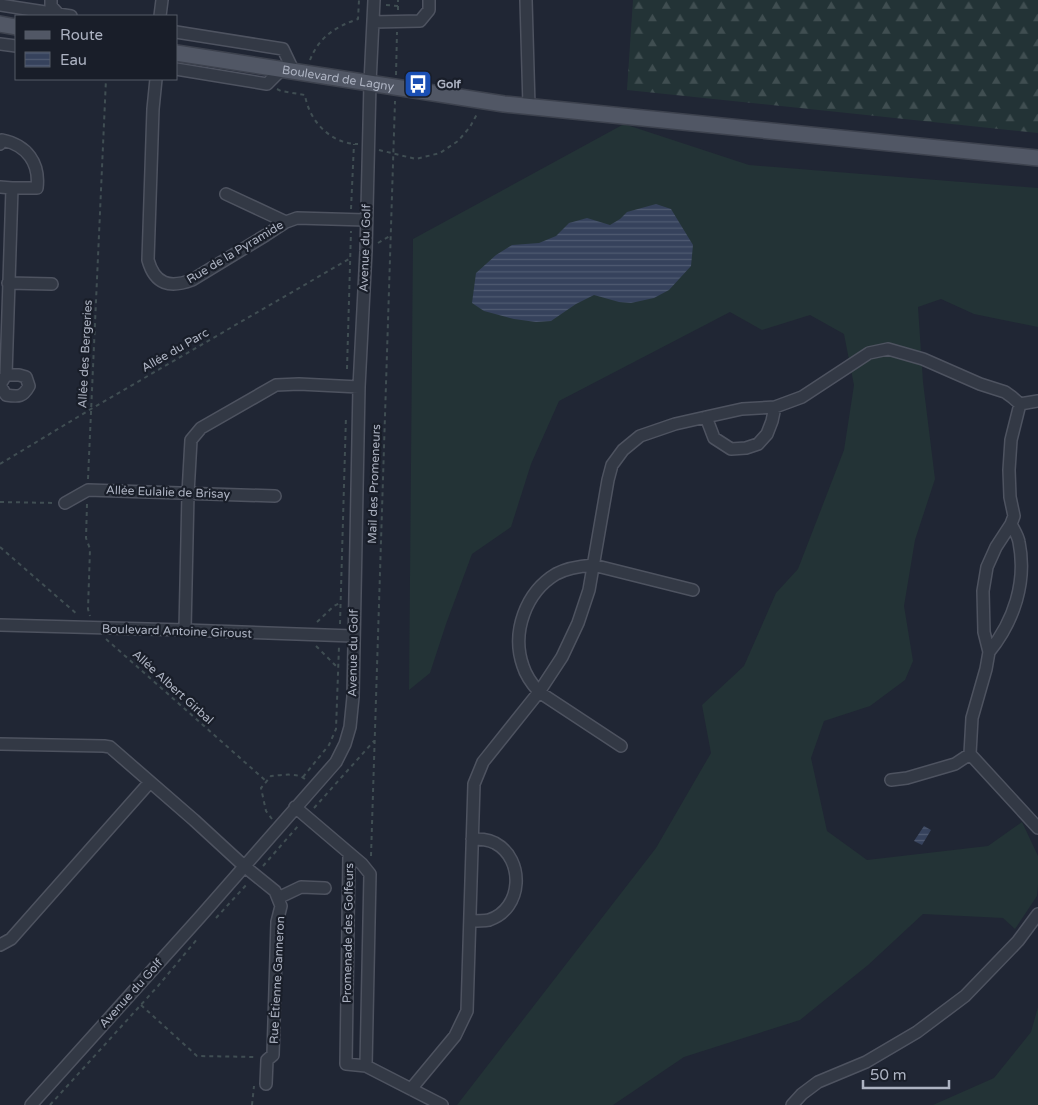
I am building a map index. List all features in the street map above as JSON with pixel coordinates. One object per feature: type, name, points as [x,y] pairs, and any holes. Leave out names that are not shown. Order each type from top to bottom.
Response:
[{"type":"main road","points":[[0,24],[15,27]]},
{"type":"main road","name":"Boulevard de Lagny","points":[[178,53],[504,104],[1038,158]]},
{"type":"street","points":[[51,0],[51,6],[59,15]]},
{"type":"street","points":[[160,15],[162,0]]},
{"type":"street","name":"Avenue du Golf","points":[[31,1105],[336,762],[350,727],[353,697],[359,387],[366,250],[374,0]]},
{"type":"street","points":[[373,22],[420,21],[429,10],[429,0]]},
{"type":"street","points":[[526,0],[528,106]]},
{"type":"street","points":[[0,5],[59,15]]},
{"type":"street","points":[[178,32],[283,49],[294,71],[267,84],[178,69]]},
{"type":"street","points":[[0,44],[15,46]]},
{"type":"street","name":"Rue de la Pyramide","points":[[156,80],[153,110],[148,260],[158,279],[170,284],[181,284],[192,280],[286,222],[297,218],[366,220]]},
{"type":"street","points":[[0,144],[2,140],[12,142],[26,151],[35,164],[39,177],[37,188],[6,188],[8,282],[2,382]]},
{"type":"street","points":[[226,194],[286,222]]},
{"type":"street","points":[[8,282],[52,284]]},
{"type":"street","points":[[411,1090],[455,1036],[467,1011],[474,784],[482,762],[539,692],[562,657],[578,623],[589,590],[608,480],[612,465],[623,450],[640,436],[675,424],[742,409],[775,406],[802,397],[869,353],[888,349],[923,359],[980,384],[1005,392],[1020,404]]},
{"type":"street","points":[[186,630],[188,493],[191,440],[201,428],[276,385],[299,384],[359,387]]},
{"type":"street","points":[[1020,404],[1038,401]]},
{"type":"street","points":[[1020,404],[1011,440],[1009,470],[1010,497],[1014,516],[1012,524],[996,547],[988,566],[983,591],[984,632],[989,652],[972,718],[970,754],[1038,828]]},
{"type":"street","points":[[706,417],[714,438],[731,449],[746,448],[758,444],[767,434],[775,406]]},
{"type":"street","name":"Allée Eulalie de Brisay","points":[[65,503],[88,490],[275,496]]},
{"type":"street","points":[[989,652],[1005,628],[1018,596],[1022,570],[1019,540],[1012,524]]},
{"type":"street","points":[[621,746],[539,692],[531,683],[523,666],[519,650],[521,621],[527,606],[546,581],[557,574],[577,567],[594,565],[693,590]]},
{"type":"street","name":"Boulevard Antoine Giroust","points":[[0,625],[354,636]]},
{"type":"street","name":"Rue Étienne Ganneron","points":[[0,744],[104,746],[110,748],[274,891],[281,906],[277,922],[273,1055],[267,1060],[266,1084]]},
{"type":"street","points":[[891,780],[907,778],[956,764],[970,754]]},
{"type":"street","points":[[0,945],[11,939],[150,782]]},
{"type":"street","points":[[296,807],[348,854]]},
{"type":"street","points":[[470,921],[488,920],[501,914],[513,900],[517,884],[516,869],[504,850],[495,843],[484,839],[472,838]]},
{"type":"street","name":"Promenade des Golfeurs","points":[[348,854],[362,864],[370,874],[366,1066]]},
{"type":"street","name":"Promenade des Golfeurs","points":[[348,854],[346,1064],[366,1066],[442,1105]]},
{"type":"street","points":[[278,898],[300,887],[325,888]]},
{"type":"street","points":[[792,1105],[802,1094],[818,1082],[866,1062],[917,1032],[965,996],[1018,941],[1038,914]]},
{"type":"path","points":[[347,386],[354,144],[336,140],[315,119],[294,71],[310,60],[316,46],[333,30],[358,20],[358,0]]},
{"type":"path","points":[[396,79],[398,0]]},
{"type":"path","name":"Allée des Bergeries","points":[[93,628],[88,609],[90,550],[86,538],[106,80]]},
{"type":"path","points":[[267,84],[281,92],[305,95]]},
{"type":"path","name":"Mail des Promeneurs","points":[[370,874],[395,94]]},
{"type":"path","points":[[375,149],[416,158],[440,153],[458,141],[470,127],[478,112]]},
{"type":"path","points":[[372,247],[390,236]]},
{"type":"path","name":"Allée du Parc","points":[[0,464],[355,256]]},
{"type":"path","points":[[153,364],[159,370]]},
{"type":"path","points":[[303,777],[329,745],[336,728],[346,414]]},
{"type":"path","points":[[0,502],[65,503]]},
{"type":"path","name":"Allée Albert Girbal","points":[[0,548],[266,782]]},
{"type":"path","points":[[214,920],[374,740]]},
{"type":"path","points":[[279,826],[266,811],[261,788],[271,776],[303,777],[314,787]]},
{"type":"path","points":[[50,1105],[202,933]]},
{"type":"path","points":[[141,1004],[197,1056],[262,1057],[267,1060]]},
{"type":"path","points":[[252,1105],[253,1086],[266,1084]]},
{"type":"green space","points":[[633,0],[1038,0],[1038,133],[627,90]]},
{"type":"green space","points":[[624,124],[749,165],[1038,188],[1038,327],[974,314],[941,299],[918,307],[923,382],[935,479],[915,540],[904,606],[913,661],[905,680],[870,706],[824,721],[811,758],[827,831],[867,860],[988,846],[1022,822],[1038,856],[1037,896],[1015,929],[1003,918],[923,914],[868,965],[800,1020],[684,1057],[613,1105],[457,1105],[656,848],[711,753],[702,705],[744,666],[776,593],[798,569],[844,450],[854,385],[844,334],[810,315],[762,330],[730,312],[559,401],[531,464],[511,527],[472,554],[430,673],[409,690],[413,239]]},
{"type":"green space","points":[[1038,1007],[1038,1105],[933,1105],[994,1078],[1031,1032]]},
{"type":"water","points":[[656,204],[671,209],[693,245],[691,266],[669,290],[654,298],[631,303],[619,302],[594,295],[576,304],[551,321],[536,322],[514,319],[484,311],[472,303],[476,273],[496,255],[512,245],[539,243],[556,236],[569,223],[587,218],[610,225],[627,212]]},
{"type":"water","points":[[924,826],[931,830],[922,845],[914,841]]},
{"type":"place","name":"Golf","points":[[418,84]]}]
